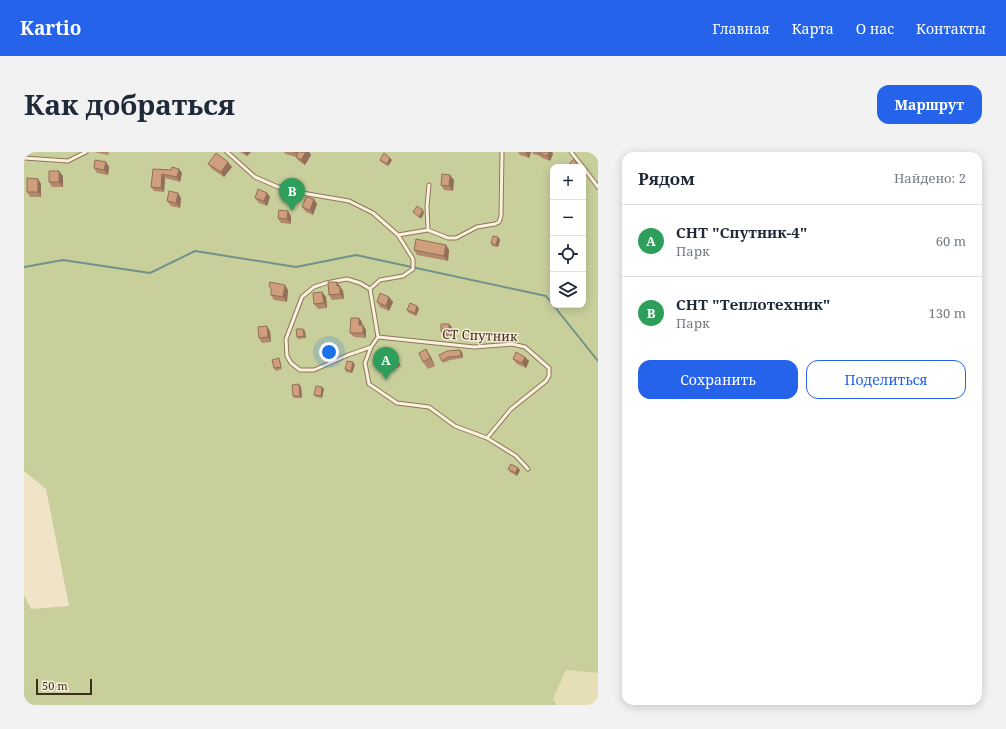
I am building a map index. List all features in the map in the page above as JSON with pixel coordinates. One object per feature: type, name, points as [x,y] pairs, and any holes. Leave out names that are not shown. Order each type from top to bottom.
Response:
[{"type":"lane","points":[[24,158],[68,161],[86,152]]},
{"type":"lane","points":[[227,152],[255,177],[296,192],[349,201],[373,214],[398,235],[413,259],[413,269],[403,276],[380,280],[370,289]]},
{"type":"lane","points":[[398,235],[428,230],[448,238],[456,238],[477,227],[499,222],[501,216],[502,152]]},
{"type":"lane","points":[[571,152],[581,164]]},
{"type":"lane","points":[[586,171],[598,187]]},
{"type":"lane","points":[[428,230],[427,206],[429,184]]},
{"type":"lane","points":[[371,347],[314,370],[300,370],[291,363],[287,356],[286,339],[302,297],[314,287],[347,279],[360,282],[370,289],[378,337],[371,347],[365,363],[369,384],[397,402],[429,407],[455,426],[487,438],[516,456],[528,469]]},
{"type":"lane","name":"СТ Спутник","points":[[378,337],[474,347],[512,344],[525,347],[535,354],[549,368],[549,376],[546,381],[510,409],[487,438]]},
{"type":"shaded area","points":[[566,670],[598,673],[598,705],[557,705],[553,699]]},
{"type":"green space","points":[[24,152],[598,152],[598,673],[566,670],[553,699],[557,705],[24,705],[24,595],[31,609],[69,606],[46,489],[24,471]]},
{"type":"building","points":[[294,152],[306,152],[301,160],[296,157],[298,153]]},
{"type":"building","points":[[549,152],[547,156],[538,153]]},
{"type":"building","points":[[216,153],[228,162],[221,172],[208,164]]},
{"type":"building","points":[[384,153],[390,158],[387,164],[380,160]]},
{"type":"building","points":[[574,159],[577,164],[569,164]]},
{"type":"building","points":[[95,160],[106,162],[104,170],[94,168]]},
{"type":"building","points":[[172,167],[179,169],[177,177],[162,174],[161,188],[151,187],[153,169],[171,170]]},
{"type":"building","points":[[49,171],[59,171],[59,182],[49,182]]},
{"type":"building","points":[[442,174],[450,175],[449,186],[441,185]]},
{"type":"building","points":[[27,178],[38,179],[38,192],[27,192]]},
{"type":"building","points":[[258,189],[267,193],[264,201],[255,198]]},
{"type":"building","points":[[169,191],[178,193],[176,203],[167,201]]},
{"type":"building","points":[[306,197],[314,199],[310,210],[302,207]]},
{"type":"building","points":[[417,206],[423,210],[419,217],[413,212]]},
{"type":"building","points":[[279,210],[288,211],[287,219],[278,218]]},
{"type":"building","points":[[493,236],[498,237],[496,245],[491,243]]},
{"type":"building","points":[[416,239],[446,245],[444,256],[414,250]]},
{"type":"building","points":[[270,282],[285,285],[283,297],[271,295],[269,285]]},
{"type":"building","points":[[328,282],[337,282],[337,286],[340,286],[340,294],[329,295]]},
{"type":"building","points":[[322,292],[324,303],[314,304],[313,293]]},
{"type":"building","points":[[380,293],[389,297],[386,306],[377,302]]},
{"type":"building","points":[[410,303],[417,306],[415,313],[407,310]]},
{"type":"building","points":[[351,318],[359,318],[359,325],[363,325],[363,333],[350,333]]},
{"type":"building","points":[[441,324],[449,324],[449,332],[441,332]]},
{"type":"building","points":[[267,326],[268,337],[259,338],[258,327]]},
{"type":"building","points":[[296,329],[303,329],[304,336],[297,337]]},
{"type":"building","points":[[426,349],[430,358],[423,362],[419,353]]},
{"type":"building","points":[[460,350],[461,356],[448,357],[442,361],[439,355],[447,351]]},
{"type":"building","points":[[516,352],[525,357],[522,363],[513,359]]},
{"type":"building","points":[[396,357],[399,364],[393,367],[390,360]]},
{"type":"building","points":[[279,358],[281,367],[274,368],[272,360]]},
{"type":"building","points":[[347,361],[353,362],[351,371],[345,369]]},
{"type":"building","points":[[299,384],[300,396],[293,396],[292,385]]},
{"type":"building","points":[[316,386],[322,387],[321,396],[314,395]]},
{"type":"building","points":[[511,464],[518,468],[515,473],[508,469]]},
{"type":"waterway","points":[[24,267],[63,260],[150,273],[195,251],[296,267],[356,255],[546,296],[598,361]]},
{"type":"place","name":"СНТ \"Теплотехник\"","points":[[292,211]]},
{"type":"place","name":"СНТ \"Спутник-4\"","points":[[386,380]]}]
